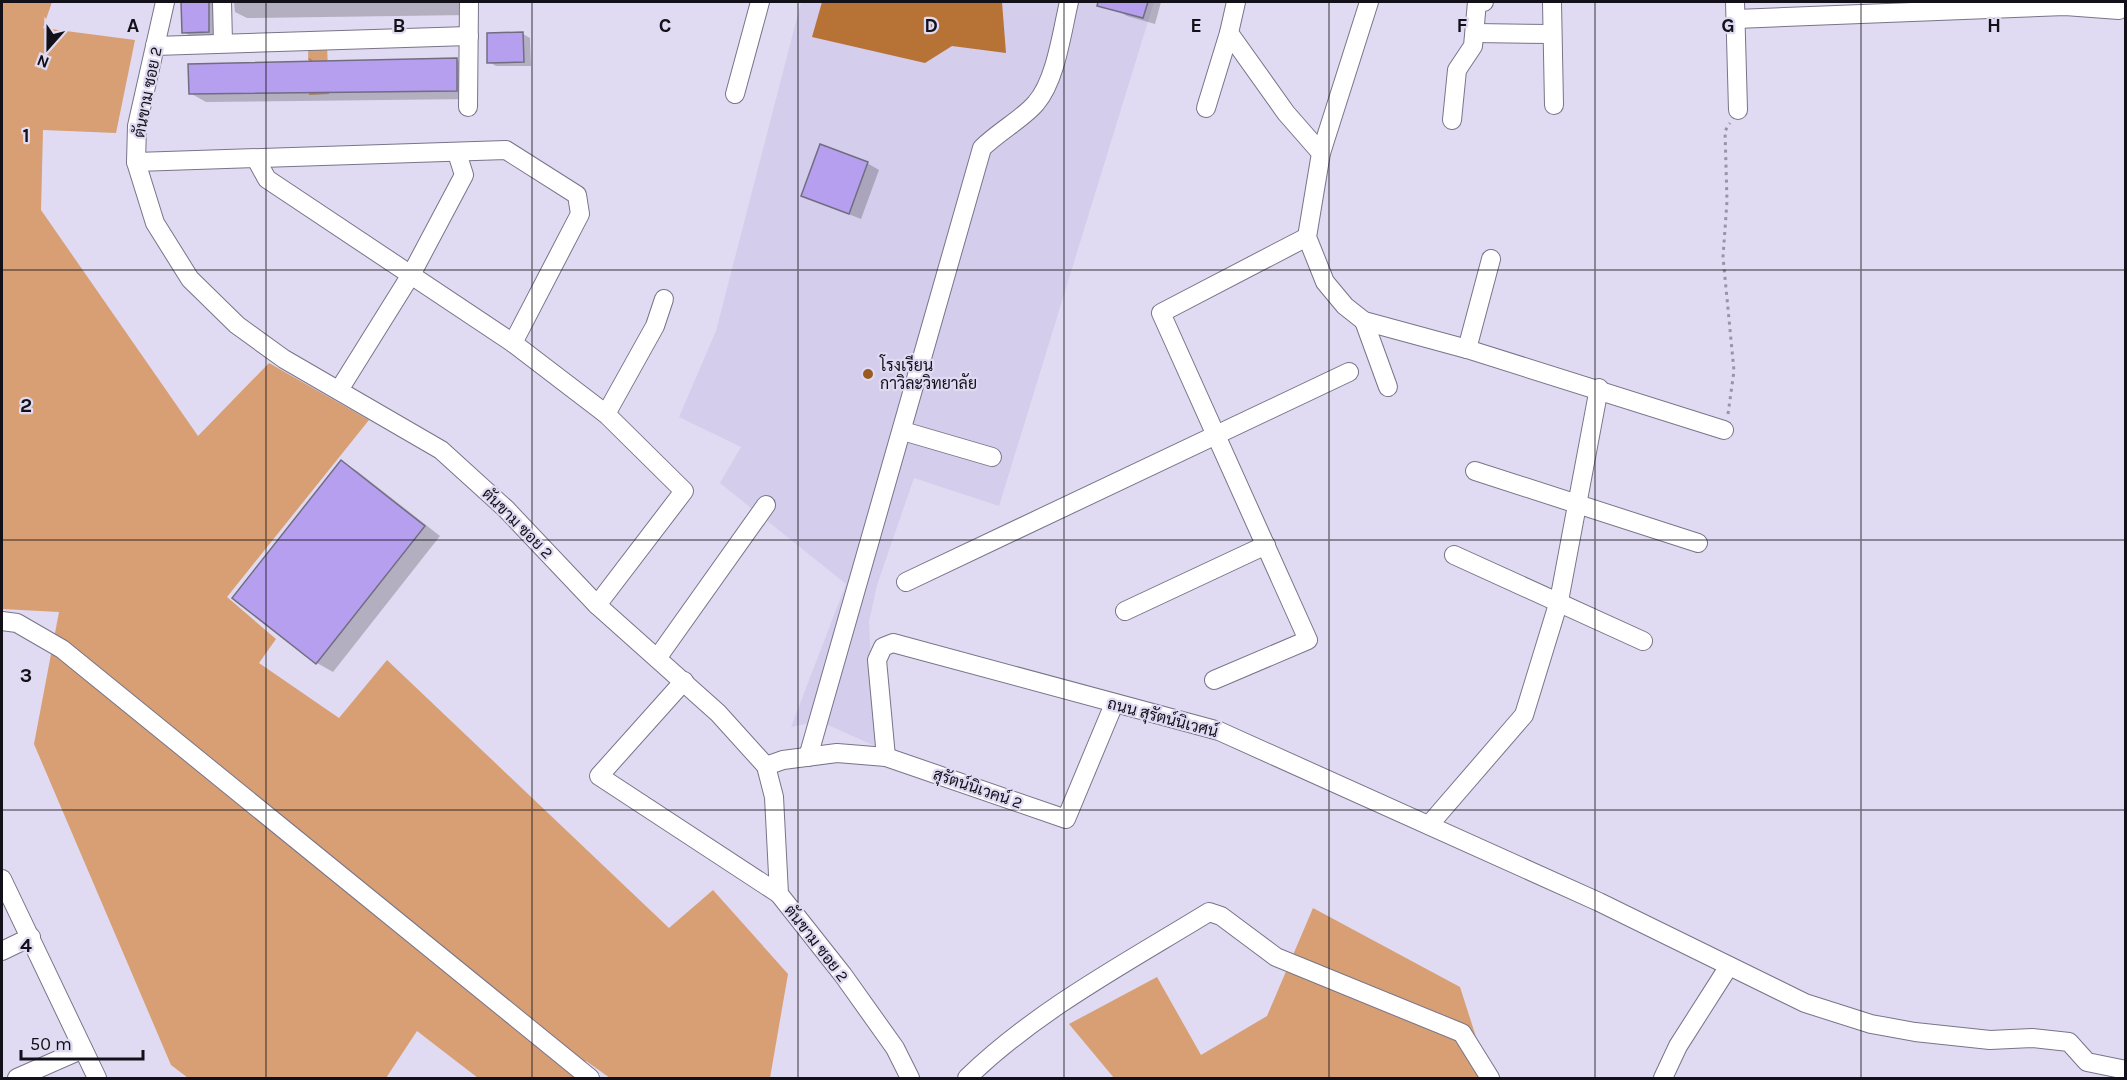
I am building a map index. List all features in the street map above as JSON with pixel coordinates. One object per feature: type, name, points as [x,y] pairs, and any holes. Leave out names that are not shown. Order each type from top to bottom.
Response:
[{"type":"street","name":"ตันขาม ซอย 2","points":[[165,2],[137,126],[136,162],[155,223],[190,279],[237,325],[284,359],[441,450],[506,509],[597,605],[658,657],[718,713],[766,766],[774,797],[778,894],[843,975],[895,1048],[910,1078]]},
{"type":"street","points":[[222,2],[223,42]]},
{"type":"street","points":[[468,107],[469,2]]},
{"type":"street","points":[[808,757],[982,148],[997,132],[1036,104],[1048,82],[1070,2]]},
{"type":"street","points":[[1206,108],[1236,2]]},
{"type":"street","points":[[1369,2],[1321,153],[1307,237],[1325,282],[1345,306],[1364,321],[1599,388],[1724,430]]},
{"type":"street","points":[[1452,120],[1457,70],[1473,46],[1477,2],[1484,2]]},
{"type":"street","points":[[1552,2],[1554,105]]},
{"type":"street","points":[[735,94],[755,4]]},
{"type":"street","points":[[1738,110],[1736,10],[2066,6],[2119,10]]},
{"type":"street","points":[[1229,33],[1286,112],[1321,153]]},
{"type":"street","points":[[1474,33],[1551,34]]},
{"type":"street","points":[[155,46],[223,42],[469,36]]},
{"type":"street","points":[[136,162],[506,150],[577,195],[580,214],[513,343]]},
{"type":"street","points":[[339,390],[412,273],[464,175],[457,153]]},
{"type":"street","points":[[256,159],[267,179],[412,273],[513,343],[606,414],[684,491],[597,605]]},
{"type":"street","points":[[1214,680],[1308,640],[1161,313],[1307,237]]},
{"type":"street","points":[[1467,349],[1491,259]]},
{"type":"street","points":[[606,414],[655,326],[664,299]]},
{"type":"street","points":[[1364,321],[1388,387]]},
{"type":"street","points":[[906,582],[1349,372]]},
{"type":"street","points":[[1429,825],[1524,716],[1559,601],[1599,388]]},
{"type":"street","points":[[903,431],[992,457]]},
{"type":"street","points":[[1475,471],[1698,543]]},
{"type":"street","points":[[658,657],[766,505]]},
{"type":"street","points":[[1125,611],[1266,545]]},
{"type":"street","points":[[1454,555],[1643,641]]},
{"type":"street","points":[[2,621],[17,623],[62,649],[590,1078]]},
{"type":"street","name":"ถนน สุรัตน์นิเวศน์","points":[[886,757],[877,660],[883,647],[893,643],[1219,731],[1599,902],[1805,1002],[1871,1024],[1990,1040],[2032,1038],[2069,1042],[2086,1062],[2126,1070]]},
{"type":"street","points":[[684,681],[599,776],[778,894]]},
{"type":"street","name":"สุรัตน์นิเวคน์ 2","points":[[766,766],[837,753],[886,757],[1066,819],[1114,704]]},
{"type":"street","points":[[2,879],[32,937],[98,1078]]},
{"type":"street","points":[[967,1078],[1000,1046],[1066,1000],[1209,912],[1221,916],[1276,957],[1462,1033],[1490,1078]]},
{"type":"street","points":[[2,951],[32,937]]},
{"type":"street","points":[[1663,1078],[1678,1046],[1729,966]]},
{"type":"street","points":[[17,1078],[83,1049]]},
{"type":"path","points":[[1724,430],[1734,371],[1723,257],[1727,201],[1725,131],[1738,110]]},
{"type":"shaded area","name":"โรงเรียน กาวิละวิทยาลัย","points":[[801,2],[1154,2],[999,506],[914,478],[877,585],[869,622],[875,746],[819,721],[791,727],[846,584],[720,483],[741,447],[679,417],[716,331]]},
{"type":"shaded area","points":[[822,2],[1002,2],[1006,53],[952,46],[925,63],[812,37]]},
{"type":"green space","points":[[2,2],[52,2],[43,28],[135,40],[116,133],[43,130],[41,210],[198,436],[269,363],[369,420],[227,597],[276,639],[259,663],[339,718],[387,660],[669,928],[713,890],[788,974],[770,1078],[610,1078],[586,1061],[572,1078],[478,1078],[417,1031],[386,1078],[188,1078],[171,1065],[34,744],[59,612],[2,609]]},
{"type":"green space","points":[[327,45],[329,94],[309,95],[308,46]]},
{"type":"green space","points":[[1313,908],[1460,987],[1477,1040],[1501,1078],[1114,1078],[1069,1024],[1157,977],[1201,1055],[1267,1016]]},
{"type":"building","points":[[181,2],[209,2],[209,32],[182,33]]},
{"type":"building","points":[[1098,2],[1148,2],[1143,18],[1097,6]]},
{"type":"building","points":[[523,32],[524,62],[487,63],[487,33]]},
{"type":"building","points":[[457,58],[457,91],[189,94],[188,64]]},
{"type":"building","points":[[820,144],[868,162],[849,214],[801,196]]},
{"type":"building","points":[[341,460],[425,526],[316,664],[232,598]]},
{"type":"place","name":"โรงเรียน กาวิละวิทยาลัย","points":[[868,374]]}]
